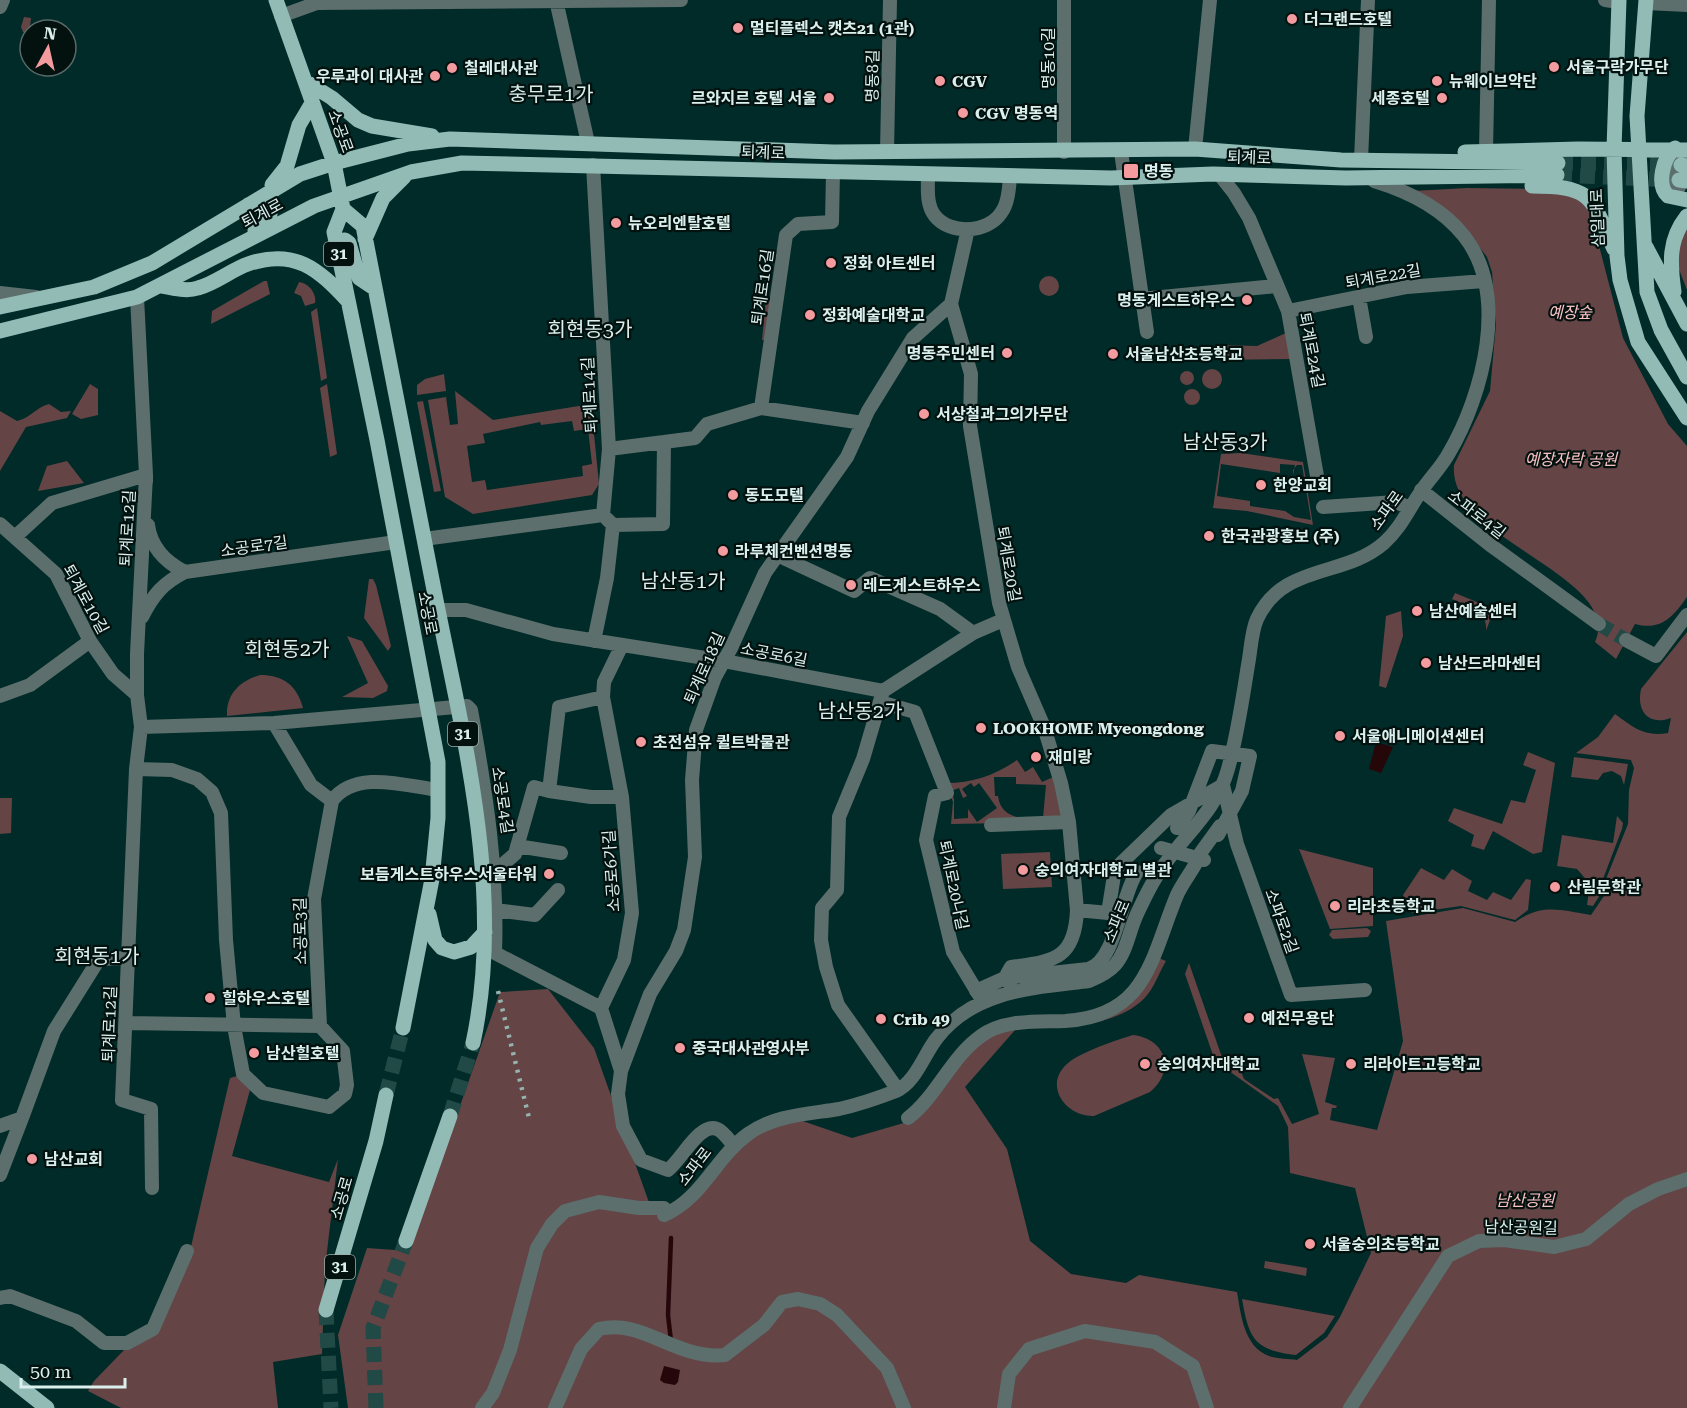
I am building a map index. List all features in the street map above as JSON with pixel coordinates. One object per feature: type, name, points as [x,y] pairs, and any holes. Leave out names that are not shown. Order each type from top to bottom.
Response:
[{"type":"main road","name":"소공로","points":[[276,0],[334,163],[342,202],[334,232],[438,762],[438,818],[428,905],[403,1028]]},
{"type":"main road","name":"삼일대로","points":[[1614,0],[1614,149],[1617,256],[1620,280],[1638,342],[1687,418]]},
{"type":"main road","points":[[1646,2],[1637,149],[1647,292],[1661,330],[1687,377]]},
{"type":"main road","points":[[305,81],[332,98],[358,120],[372,126],[450,139]]},
{"type":"main road","points":[[219,256],[228,244],[268,224],[270,214],[268,208],[251,202],[281,176],[287,166],[299,125],[312,103]]},
{"type":"main road","name":"퇴계로","points":[[0,308],[94,287],[152,263],[300,174],[408,144],[450,139],[887,152],[1121,152],[1195,149],[1341,160],[1558,169],[1346,178],[1219,174],[1124,178],[462,163],[411,172],[342,202],[314,206],[162,286],[136,297],[0,332]]},
{"type":"main road","name":"퇴계로","points":[[1341,160],[1486,152],[1681,149]]},
{"type":"main road","points":[[1681,149],[1668,154],[1665,162],[1663,188],[1668,196],[1687,200]]},
{"type":"main road","points":[[365,239],[383,198],[394,184],[411,172]]},
{"type":"main road","points":[[1346,178],[1428,187],[1572,188],[1591,202],[1597,211],[1617,256]]},
{"type":"main road","name":"소공로","points":[[342,202],[363,226],[458,705],[484,878],[485,932],[479,1015],[472,1043]]},
{"type":"main road","points":[[1675,301],[1670,259],[1673,240],[1687,216]]},
{"type":"main road","points":[[336,241],[345,240],[349,243],[359,278],[374,288]]},
{"type":"main road","points":[[1643,242],[1687,324]]},
{"type":"main road","points":[[162,286],[184,290],[198,288],[248,264],[283,258],[308,265],[326,278],[348,301]]},
{"type":"main road","points":[[428,905],[435,940],[442,948],[454,952],[463,951],[471,947],[485,932]]},
{"type":"main road","name":"소공로","points":[[326,1310],[376,1141],[386,1095]]},
{"type":"main road","points":[[406,1241],[450,1116]]},
{"type":"main road","points":[[0,1371],[47,1408]]},
{"type":"street","points":[[0,7],[3,0]]},
{"type":"street","points":[[556,0],[588,143]]},
{"type":"street","points":[[281,16],[317,3],[681,0]]},
{"type":"street","name":"명동8길","points":[[887,152],[890,0]]},
{"type":"street","name":"명동10길","points":[[1064,0],[1064,152]]},
{"type":"street","points":[[1195,149],[1210,0]]},
{"type":"street","points":[[1361,160],[1368,0]]},
{"type":"street","points":[[1486,152],[1489,0]]},
{"type":"street","points":[[1646,2],[1687,5]]},
{"type":"street","points":[[1121,152],[1147,332]]},
{"type":"street","name":"퇴계로14길","points":[[593,165],[609,449],[608,520]]},
{"type":"street","name":"퇴계로16길","points":[[761,408],[786,235],[798,224],[832,222],[833,172]]},
{"type":"street","name":"퇴계로24길","points":[[1219,174],[1249,218],[1288,311],[1317,476]]},
{"type":"street","points":[[928,175],[929,199],[933,214],[951,226],[968,229],[982,228],[994,222],[1002,212],[1010,177]]},
{"type":"street","name":"소파로","points":[[482,1408],[493,1393],[510,1350],[537,1248],[552,1224],[565,1211],[599,1202],[639,1208],[664,1208],[664,1215],[691,1200],[734,1146],[750,1132],[788,1116],[842,1108],[898,1090],[915,1073],[942,1032],[979,995],[1013,993],[1089,981],[1104,975],[1115,965],[1124,950],[1137,915],[1158,873],[1206,816],[1223,785],[1256,620],[1274,593],[1306,574],[1350,562],[1382,544],[1402,524],[1421,490],[1449,454],[1471,405],[1484,367],[1487,314],[1484,281],[1477,257],[1457,228],[1413,196],[1374,181]]},
{"type":"street","points":[[951,304],[968,229]]},
{"type":"street","name":"퇴계로22길","points":[[1288,311],[1407,287],[1484,281]]},
{"type":"street","points":[[1141,299],[1276,286]]},
{"type":"street","points":[[0,293],[44,298]]},
{"type":"street","name":"퇴계로12길","points":[[136,297],[150,537],[168,564],[185,572]]},
{"type":"street","points":[[1359,297],[1366,337]]},
{"type":"street","name":"퇴계로18길","points":[[734,1146],[718,1129],[708,1127],[700,1131],[681,1159],[668,1170],[641,1160],[623,1126],[618,1094],[621,1071],[650,994],[676,951],[684,930],[695,857],[692,780],[696,730],[715,677],[750,602],[777,555],[848,457],[862,423],[913,338],[951,304]]},
{"type":"street","name":"퇴계로20길","points":[[951,304],[971,374],[970,426],[1003,620],[1018,667],[1044,727],[1061,783],[1069,822],[1077,910],[1073,937],[1061,956],[1050,962],[1011,967],[1008,974],[1013,993]]},
{"type":"street","points":[[609,449],[695,438],[707,424],[761,408],[862,423]]},
{"type":"street","points":[[424,538],[608,520],[663,524],[664,442]]},
{"type":"street","name":"퇴계로12길","points":[[16,536],[52,502],[146,475]]},
{"type":"street","name":"퇴계로12길","points":[[146,475],[137,696],[141,726],[136,769],[122,1100],[151,1109],[152,1188]]},
{"type":"street","name":"소파로4길","points":[[1421,490],[1599,624]]},
{"type":"street","points":[[1323,507],[1396,502],[1410,508]]},
{"type":"street","points":[[594,641],[607,578],[608,520]]},
{"type":"street","name":"퇴계로10길","points":[[0,524],[56,574],[90,641],[113,674],[137,696]]},
{"type":"street","name":"소공로7길","points":[[139,621],[153,596],[165,582],[185,572],[396,542]]},
{"type":"street","points":[[777,555],[854,591],[870,578],[940,609],[973,633]]},
{"type":"street","name":"소공로6길","points":[[438,610],[466,610],[553,634],[724,661],[881,696]]},
{"type":"street","points":[[1626,640],[1656,656],[1687,615]]},
{"type":"street","points":[[898,1090],[838,1005],[826,967],[821,940],[822,908],[837,890],[839,817],[863,759],[881,696],[973,633],[1003,620]]},
{"type":"street","points":[[0,696],[30,685],[90,641]]},
{"type":"street","points":[[549,791],[560,707],[603,697],[604,682],[622,645]]},
{"type":"street","name":"퇴계로20나길","points":[[881,696],[915,712],[947,793],[935,796],[926,840],[952,952],[979,995]]},
{"type":"street","name":"소공로6가길","points":[[601,1008],[624,960],[632,913],[622,797],[603,697]]},
{"type":"street","points":[[141,726],[274,723],[458,705]]},
{"type":"street","name":"소공로4길","points":[[458,705],[466,706],[471,710],[490,818],[495,872],[495,953],[601,1008]]},
{"type":"street","points":[[274,723],[311,785],[332,801],[339,791],[359,783],[438,790]]},
{"type":"street","points":[[908,1118],[922,1106],[982,1035],[1011,1024],[1081,1019],[1111,1011],[1124,1003],[1145,977],[1178,894],[1202,860],[1218,827],[1221,829],[1242,791],[1250,756],[1212,751],[1189,811],[1177,828]]},
{"type":"street","points":[[126,1023],[234,1026],[320,1026],[343,1051],[346,1074],[345,1094],[330,1107],[263,1093],[243,1074],[234,1026],[226,940],[220,813],[212,792],[197,779],[172,770],[136,769]]},
{"type":"street","points":[[1077,910],[1108,913],[1115,869],[1171,815],[1223,785]]},
{"type":"street","name":"소파로2길","points":[[1223,785],[1237,844],[1291,995],[1365,990]]},
{"type":"street","points":[[495,872],[515,854],[534,787],[591,797],[622,797]]},
{"type":"street","name":"소공로3길","points":[[320,1026],[314,899],[332,801]]},
{"type":"street","points":[[991,825],[1069,822]]},
{"type":"street","points":[[518,846],[561,853]]},
{"type":"street","points":[[1160,847],[1202,860]]},
{"type":"street","points":[[979,995],[1005,978],[1088,969],[1100,965],[1107,954],[1128,887],[1137,872]]},
{"type":"street","points":[[495,910],[536,915],[558,890]]},
{"type":"street","points":[[0,1175],[54,1031],[99,959],[127,958]]},
{"type":"street","points":[[601,1008],[621,1071]]},
{"type":"street","points":[[0,1126],[22,1118]]},
{"type":"street","name":"남산공원길","points":[[1350,1408],[1448,1256],[1479,1241],[1504,1240],[1554,1247],[1586,1239],[1629,1204],[1658,1189],[1687,1179]]},
{"type":"street","points":[[0,1298],[10,1296],[76,1320],[104,1343],[127,1343],[153,1329],[187,1251]]},
{"type":"street","points":[[555,1408],[581,1349],[599,1329],[626,1328],[693,1354],[725,1355],[764,1325],[782,1302],[798,1299],[820,1304],[837,1315],[887,1368],[904,1408]]},
{"type":"street","points":[[1004,1408],[1009,1374],[1029,1348],[1085,1331],[1155,1342],[1193,1366],[1207,1408]]},
{"type":"green space","name":"예장자락 공원","points":[[1467,188],[1570,190],[1590,211],[1623,338],[1668,424],[1687,446],[1687,597],[1666,621],[1652,626],[1635,624],[1616,659],[1595,642],[1597,619],[1584,597],[1561,577],[1503,537],[1477,515],[1459,491],[1454,465],[1490,391],[1496,324],[1492,272],[1487,257],[1463,226],[1412,191]]},
{"type":"green space","points":[[1687,220],[1687,290],[1675,259]]},
{"type":"green space","points":[[1049,276],[1056,279],[1059,286],[1056,293],[1049,296],[1042,293],[1039,286],[1042,279]]},
{"type":"green space","points":[[267,281],[270,294],[211,324],[212,311]]},
{"type":"green space","points":[[299,282],[306,284],[312,290],[315,303],[305,306],[301,296],[294,293]]},
{"type":"green space","points":[[766,300],[771,300],[767,340],[762,340]]},
{"type":"green space","points":[[317,308],[327,378],[321,381],[311,312]]},
{"type":"green space","points":[[1288,332],[1291,359],[1218,360],[1219,345],[1257,346]]},
{"type":"green space","points":[[1212,369],[1219,372],[1222,379],[1219,386],[1212,389],[1205,386],[1202,379],[1205,372]]},
{"type":"green space","points":[[1184,371],[1190,371],[1194,378],[1190,385],[1184,385],[1180,381],[1180,375]]},
{"type":"green space","points":[[444,374],[446,391],[417,395],[417,385],[425,379]]},
{"type":"green space","points":[[90,384],[98,389],[98,415],[81,419],[72,414]]},
{"type":"green space","points":[[327,384],[337,454],[330,457],[320,388]]},
{"type":"green space","points":[[1189,389],[1195,389],[1200,397],[1198,403],[1189,405],[1184,400],[1184,394]]},
{"type":"green space","points":[[455,391],[493,420],[591,404],[599,484],[592,495],[473,514],[445,497],[428,400],[446,397],[450,425],[458,424]],"holes":[[[572,421],[574,431],[588,429],[592,464],[582,466],[583,476],[487,490],[485,480],[472,482],[467,446],[485,443],[483,434],[540,422],[541,425]]]},
{"type":"green space","points":[[423,401],[441,491],[434,492],[417,402]]},
{"type":"green space","points":[[49,404],[61,412],[71,411],[67,418],[26,427],[0,471],[0,411],[17,421]]},
{"type":"green space","points":[[1241,453],[1303,462],[1313,525],[1247,511],[1213,508],[1221,454]],"holes":[[[1221,464],[1280,473],[1280,464],[1295,465],[1294,468],[1302,465],[1311,520],[1294,517],[1285,511],[1250,506],[1250,501],[1217,496]]]},
{"type":"green space","points":[[67,461],[84,483],[38,491],[47,466]]},
{"type":"green space","points":[[369,579],[373,579],[376,585],[391,646],[388,651],[364,618]]},
{"type":"green space","points":[[1455,593],[1494,609],[1486,631],[1484,618],[1480,613],[1452,599]]},
{"type":"green space","points":[[1401,611],[1403,636],[1386,688],[1379,686],[1386,616]]},
{"type":"green space","name":"남산공원","points":[[1687,632],[1687,1408],[348,1408],[338,1335],[367,1248],[409,1251],[500,992],[548,989],[594,1048],[651,1208],[664,1208],[665,1215],[685,1203],[729,1150],[757,1130],[788,1116],[852,1138],[914,1120],[976,1046],[992,1034],[1010,1027],[1076,1022],[1118,1011],[1126,1006],[1146,983],[1156,957],[1166,961],[1151,990],[1136,1005],[1121,1014],[1087,1024],[1016,1029],[965,1087],[1007,1149],[1030,1241],[1071,1274],[1126,1283],[1139,1275],[1237,1292],[1245,1329],[1254,1345],[1269,1356],[1297,1360],[1327,1337],[1340,1317],[1371,1253],[1355,1188],[1290,1173],[1288,1127],[1278,1106],[1215,1061],[1185,974],[1189,963],[1224,1063],[1236,1059],[1244,1079],[1274,1099],[1278,1098],[1292,1124],[1319,1114],[1302,1054],[1335,1058],[1325,1102],[1337,1106],[1332,1108],[1330,1120],[1377,1130],[1403,1041],[1386,921],[1463,908],[1515,922],[1534,912],[1552,909],[1591,915],[1604,896],[1606,879],[1628,824],[1629,790],[1634,768],[1631,760],[1576,753],[1598,737],[1615,714],[1640,730],[1653,734],[1668,733],[1671,718],[1656,720],[1646,715],[1640,704],[1641,689]]},
{"type":"green space","points":[[347,636],[362,641],[388,686],[387,691],[373,698],[342,697],[368,683]]},
{"type":"green space","points":[[260,675],[276,677],[288,683],[297,693],[303,708],[227,716],[229,701],[236,690],[246,681]]},
{"type":"green space","points":[[1528,752],[1555,763],[1542,852],[1533,854],[1493,831],[1484,850],[1471,846],[1474,835],[1448,821],[1454,808],[1502,824],[1511,800],[1525,803],[1536,770],[1523,765]]},
{"type":"green space","points":[[1574,757],[1628,764],[1624,785],[1621,776],[1612,771],[1603,773],[1598,780],[1571,777]]},
{"type":"green space","points":[[1017,760],[1025,772],[1033,767],[1042,782],[1058,775],[1069,822],[951,824],[953,802],[946,783],[974,780]],"holes":[[[994,777],[1016,777],[1016,784],[1046,785],[1043,818],[1022,818],[1004,810],[998,796],[995,796]],[[971,783],[974,787],[979,783],[997,808],[977,822],[968,809],[968,818],[954,819],[954,799],[951,791],[959,788],[963,798],[967,796],[962,789]]]},
{"type":"green space","points":[[0,798],[12,798],[11,833],[0,834]]},
{"type":"green space","points":[[1617,816],[1623,823],[1622,829],[1603,879],[1600,895],[1593,906],[1587,905],[1590,884],[1577,869],[1557,866],[1562,835],[1613,843]]},
{"type":"green space","points":[[1299,849],[1373,868],[1373,926],[1330,929]]},
{"type":"green space","points":[[1050,852],[1052,887],[1003,889],[1001,854]]},
{"type":"green space","points":[[1421,868],[1444,880],[1452,869],[1472,881],[1468,891],[1487,900],[1493,892],[1511,900],[1526,879],[1531,880],[1528,910],[1515,920],[1461,906],[1412,913],[1403,895]]},
{"type":"green space","points":[[1367,928],[1371,931],[1368,937],[1333,939],[1329,935],[1332,930]]},
{"type":"green space","points":[[1133,1035],[1153,1042],[1160,1049],[1165,1065],[1158,1083],[1150,1092],[1094,1116],[1074,1111],[1061,1098],[1057,1090],[1057,1081],[1061,1072],[1074,1059],[1108,1043]]},
{"type":"green space","points":[[237,1076],[250,1090],[232,1156],[329,1182],[338,1159],[325,1268],[322,1354],[273,1362],[278,1408],[121,1408],[88,1391],[94,1381],[124,1350],[154,1335],[190,1251],[230,1078]]},
{"type":"green space","points":[[1265,1261],[1307,1268],[1306,1276],[1264,1268]]},
{"type":"green space","points":[[1242,1299],[1335,1316],[1324,1333],[1296,1355],[1282,1353],[1262,1346],[1256,1340],[1247,1324]]},
{"type":"shaded area","points":[[1376,742],[1393,747],[1381,773],[1369,769]]},
{"type":"shaded area","points":[[664,1366],[680,1370],[678,1382],[675,1385],[660,1380]]},
{"type":"waterway","points":[[671,1238],[668,1315],[671,1341]]},
{"type":"tunnel","points":[[1558,163],[1675,165]]},
{"type":"tunnel","points":[[1557,175],[1674,180]]},
{"type":"tunnel","points":[[1599,624],[1626,640]]},
{"type":"tunnel","points":[[386,1095],[403,1028]]},
{"type":"tunnel","points":[[450,1116],[473,1043]]},
{"type":"tunnel","points":[[376,1408],[373,1328],[406,1241]]},
{"type":"tunnel","points":[[326,1310],[331,1408]]},
{"type":"railway","points":[[498,991],[530,1122]]},
{"type":"place","name":"더그랜드호텔","points":[[1292,19]]},
{"type":"place","name":"멀티플렉스 캣츠21 (1관)","points":[[738,28]]},
{"type":"place","name":"서울구락가무단","points":[[1554,67]]},
{"type":"place","name":"칠레대사관","points":[[452,68]]},
{"type":"place","name":"우루과이 대사관","points":[[435,76]]},
{"type":"place","name":"CGV","points":[[940,81]]},
{"type":"place","name":"뉴웨이브악단","points":[[1437,81]]},
{"type":"place","name":"르와지르 호텔 서울","points":[[829,98]]},
{"type":"place","name":"세종호텔","points":[[1442,98]]},
{"type":"place","name":"CGV 명동역","points":[[963,113]]},
{"type":"place","name":"명동","points":[[1131,171]]},
{"type":"place","name":"뉴오리엔탈호텔","points":[[616,223]]},
{"type":"place","name":"정화 아트센터","points":[[831,263]]},
{"type":"place","name":"명동게스트하우스","points":[[1247,300]]},
{"type":"place","name":"정화예술대학교","points":[[810,315]]},
{"type":"place","name":"명동주민센터","points":[[1007,353]]},
{"type":"place","name":"서울남산초등학교","points":[[1113,354]]},
{"type":"place","name":"서상철과그의가무단","points":[[924,414]]},
{"type":"place","name":"한양교회","points":[[1261,485]]},
{"type":"place","name":"동도모텔","points":[[733,495]]},
{"type":"place","name":"한국관광홍보 (주)","points":[[1209,536]]},
{"type":"place","name":"라루체컨벤션명동","points":[[723,551]]},
{"type":"place","name":"레드게스트하우스","points":[[851,585]]},
{"type":"place","name":"남산예술센터","points":[[1417,611]]},
{"type":"place","name":"남산드라마센터","points":[[1426,663]]},
{"type":"place","name":"LOOKHOME Myeongdong","points":[[981,728]]},
{"type":"place","name":"서울애니메이션센터","points":[[1340,736]]},
{"type":"place","name":"초전섬유 퀼트박물관","points":[[641,742]]},
{"type":"place","name":"재미랑","points":[[1036,757]]},
{"type":"place","name":"숭의여자대학교 별관","points":[[1023,870]]},
{"type":"place","name":"보듬게스트하우스서울타워","points":[[549,874]]},
{"type":"place","name":"산림문학관","points":[[1555,887]]},
{"type":"place","name":"리라초등학교","points":[[1335,906]]},
{"type":"place","name":"힐하우스호텔","points":[[210,998]]},
{"type":"place","name":"예전무용단","points":[[1249,1018]]},
{"type":"place","name":"Crib 49","points":[[881,1019]]},
{"type":"place","name":"중국대사관영사부","points":[[680,1048]]},
{"type":"place","name":"남산힐호텔","points":[[254,1053]]},
{"type":"place","name":"숭의여자대학교","points":[[1145,1064]]},
{"type":"place","name":"리라아트고등학교","points":[[1351,1064]]},
{"type":"place","name":"남산교회","points":[[32,1159]]},
{"type":"place","name":"서울숭의초등학교","points":[[1310,1244]]},
{"type":"district","name":"충무로1가","points":[[551,94]]},
{"type":"district","name":"회현동3가","points":[[590,329]]},
{"type":"district","name":"남산동3가","points":[[1225,442]]},
{"type":"district","name":"남산동1가","points":[[683,581]]},
{"type":"district","name":"회현동2가","points":[[287,649]]},
{"type":"district","name":"남산동2가","points":[[860,711]]},
{"type":"district","name":"회현동1가","points":[[97,956]]},
{"type":"park label","name":"예장숲","points":[[1570,312]]}]
